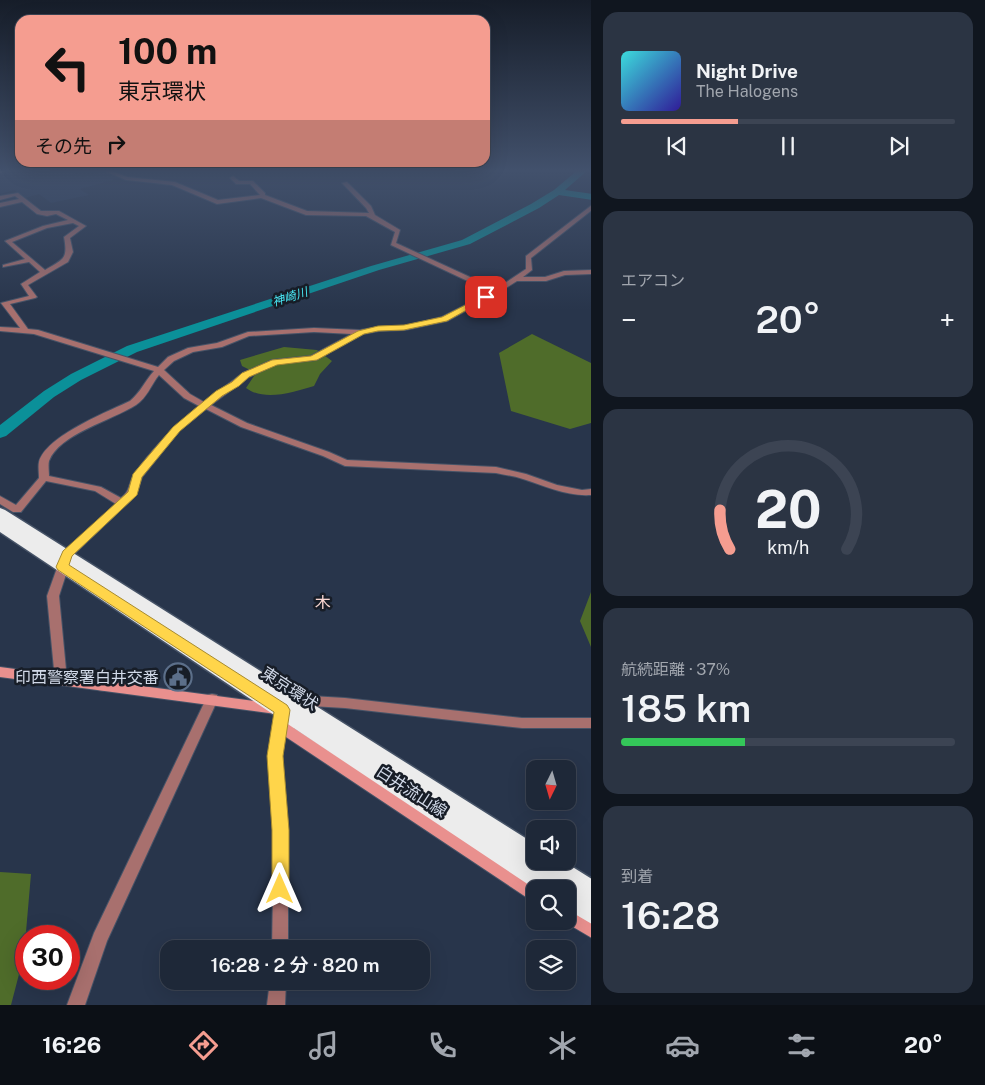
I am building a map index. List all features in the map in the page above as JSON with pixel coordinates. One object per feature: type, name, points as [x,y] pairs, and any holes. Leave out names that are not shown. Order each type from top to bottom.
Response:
[{"type":"highway","name":"東京環状","points":[[0,513],[64,560],[288,705],[526,851]]},
{"type":"highway","name":"東京環状","points":[[0,525],[64,560]]},
{"type":"highway","name":"東京環状","points":[[288,705],[542,880]]},
{"type":"highway","points":[[556,870],[591,893]]},
{"type":"highway","points":[[576,902],[591,912]]},
{"type":"main road","points":[[0,672],[212,700],[288,705]]},
{"type":"main road","name":"白井流山線","points":[[288,705],[288,731],[526,888]]},
{"type":"main road","points":[[576,920],[591,930]]},
{"type":"street","points":[[25,330],[5,303],[33,296],[24,284],[66,261],[69,256],[67,237],[83,226],[64,216]]},
{"type":"street","points":[[373,216],[397,229],[398,232],[393,244],[496,292]]},
{"type":"street","points":[[0,499],[17,510],[44,478],[44,461],[55,446],[69,435],[133,403],[142,395],[147,384],[158,370],[171,359],[191,350],[219,345],[248,334],[314,330],[361,332],[404,328],[444,319],[517,279],[528,270],[528,257],[580,216]]},
{"type":"street","points":[[45,273],[8,241],[45,227],[74,221]]},
{"type":"street","points":[[5,266],[30,260]]},
{"type":"street","points":[[517,279],[546,280],[564,273],[591,272]]},
{"type":"street","points":[[0,329],[25,330],[108,353],[158,370],[188,396],[244,425],[326,454],[345,463],[496,470],[523,476],[556,487],[582,493],[591,492]]},
{"type":"street","points":[[61,680],[53,596],[64,560],[134,493],[136,477],[146,463],[176,429],[246,375],[276,362],[313,358],[361,332]]},
{"type":"street","points":[[44,478],[98,489],[122,503]]},
{"type":"street","points":[[76,1005],[100,940],[212,700]]},
{"type":"street","points":[[280,940],[281,830],[275,756],[288,705],[345,703],[522,723],[591,723]]},
{"type":"street","points":[[276,1005],[277,990]]},
{"type":"green space","points":[[532,334],[591,363],[591,423],[570,429],[511,411],[499,353]]},
{"type":"green space","points":[[284,347],[317,350],[332,361],[320,374],[314,386],[288,393],[270,395],[254,392],[246,388],[256,373],[242,366],[240,360]]},
{"type":"green space","points":[[591,592],[591,647],[580,621]]},
{"type":"green space","points":[[0,872],[31,874],[27,925],[15,925],[15,990],[11,1005],[0,1005]]},
{"type":"waterway","name":"神崎川","points":[[0,433],[49,394],[76,377],[132,349],[375,268],[466,242],[516,216]]},
{"type":"place","name":"印西警察署白井交番","points":[[178,677]]},
{"type":"district","name":"木","points":[[323,602]]},
{"type":"route","points":[[280,889],[281,830],[275,756],[282,710],[62,567],[67,554],[134,493],[136,477],[176,429],[246,375],[276,362],[313,358],[361,332],[404,328],[444,319],[460,313],[486,297]]}]
